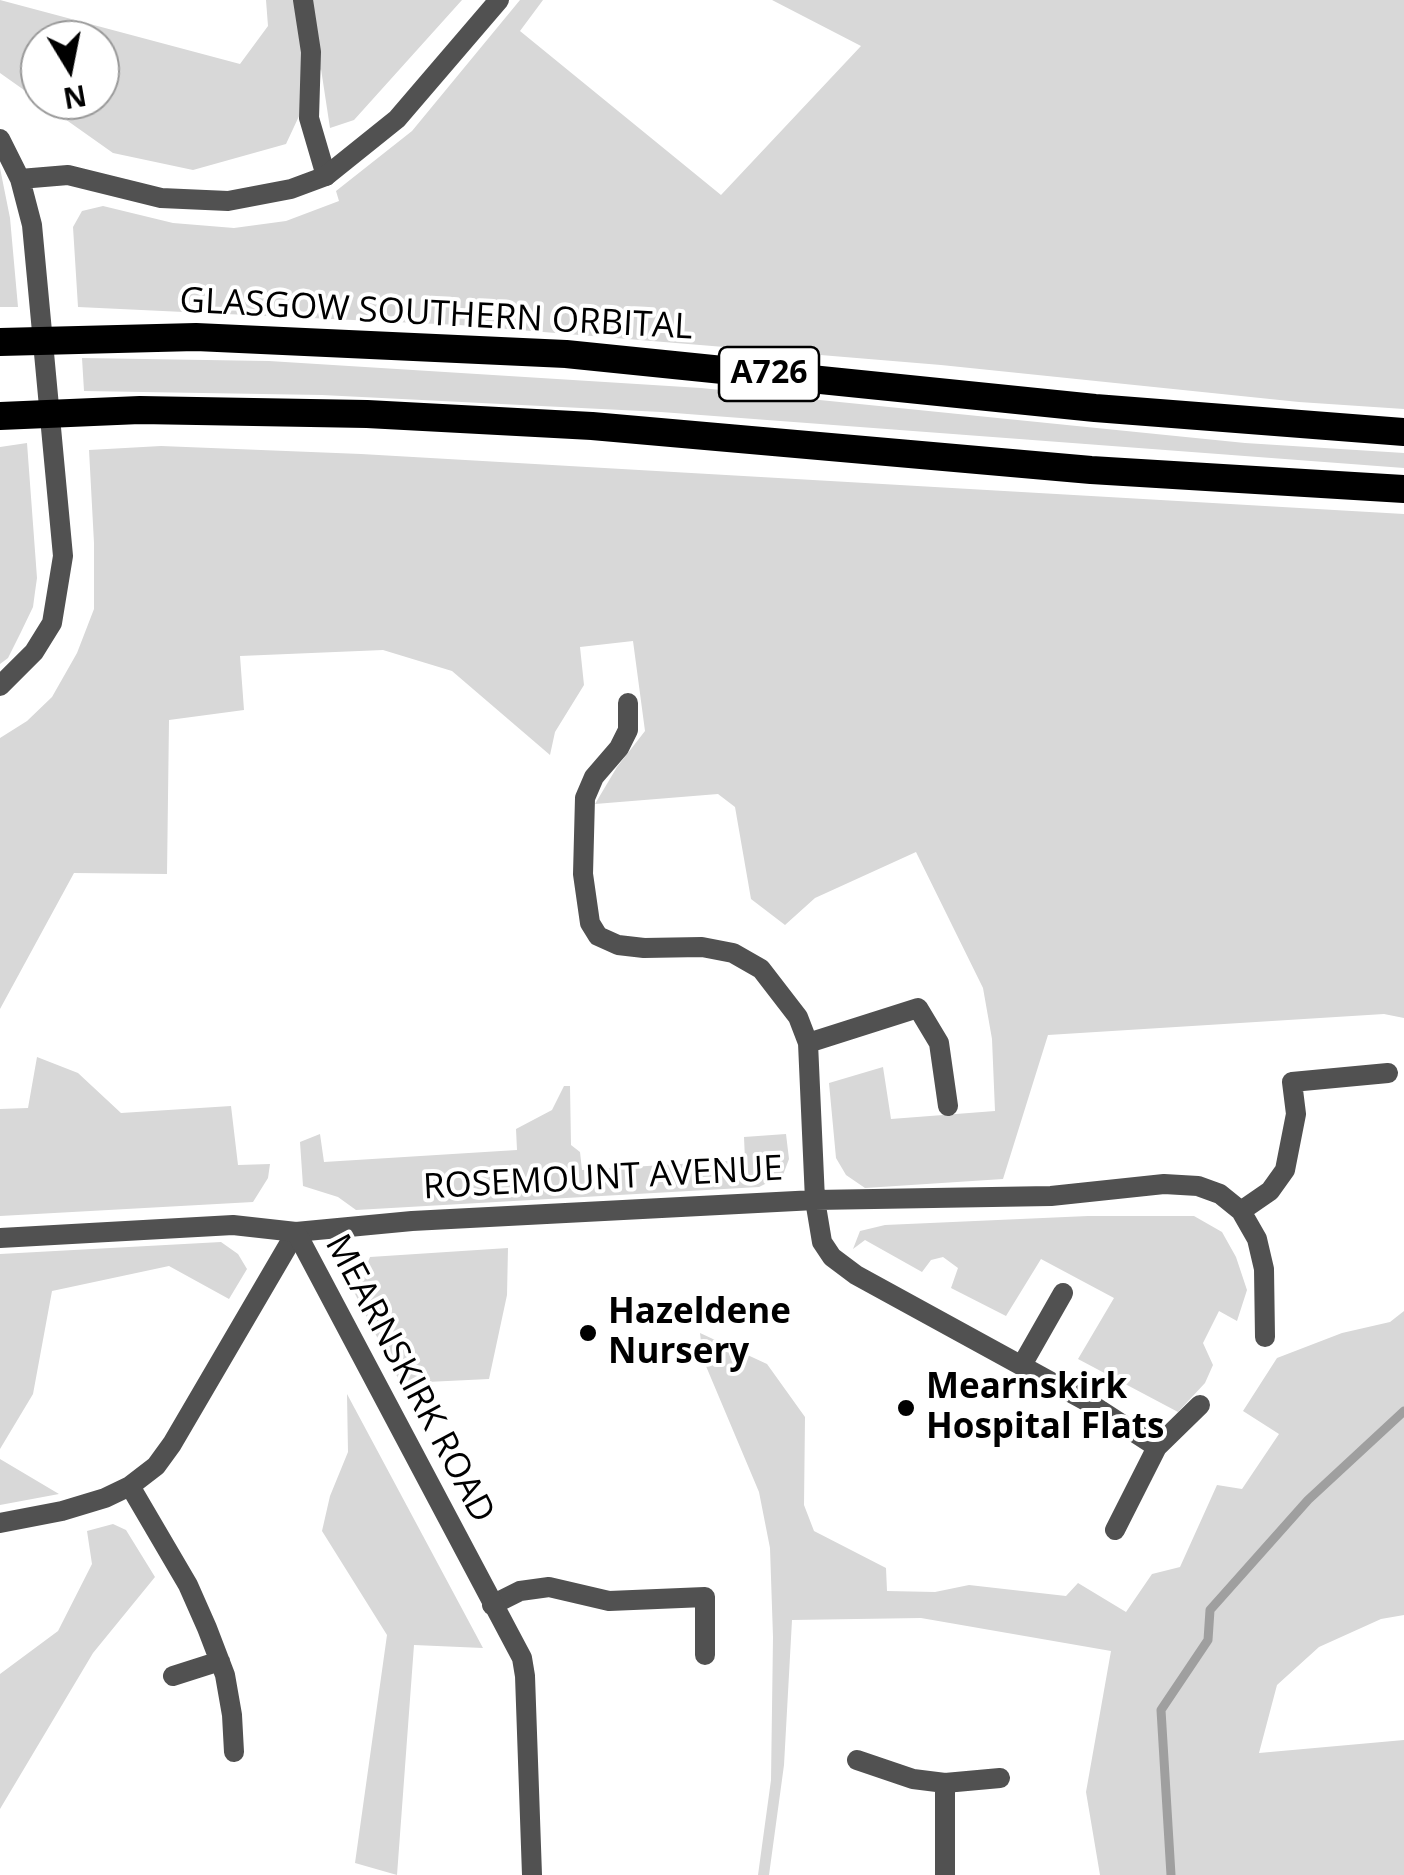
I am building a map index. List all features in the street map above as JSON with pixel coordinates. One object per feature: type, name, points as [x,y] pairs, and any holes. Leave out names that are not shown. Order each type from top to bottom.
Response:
[{"type":"highway","name":"GLASGOW SOUTHERN ORBITAL","points":[[0,338],[133,337],[566,354],[1113,409],[1404,432]]},
{"type":"highway","name":"A726","points":[[0,416],[140,410],[347,414],[573,425],[1109,471],[1404,489]]},
{"type":"highway","points":[[0,430],[140,410]]},
{"type":"street","points":[[303,0],[311,52],[309,118],[326,176]]},
{"type":"street","points":[[20,179],[68,175],[162,198],[228,202],[291,189],[326,176],[397,119],[499,0]]},
{"type":"street","points":[[0,139],[20,179],[32,225],[63,556],[52,623],[34,652],[0,686]]},
{"type":"street","points":[[628,703],[628,730],[619,748],[594,777],[585,798],[582,874],[590,923],[598,936],[618,945],[702,947],[733,953],[761,969],[780,992],[798,1017],[808,1042],[815,1200],[1052,1196],[1164,1184],[1198,1186],[1220,1194],[1242,1211],[1256,1239],[1264,1270],[1265,1338]]},
{"type":"street","points":[[808,1042],[918,1008],[938,1043],[948,1106]]},
{"type":"street","points":[[1242,1211],[1270,1191],[1285,1170],[1296,1114],[1292,1082],[1388,1073]]},
{"type":"street","name":"ROSEMOUNT AVENUE","points":[[296,1232],[412,1221],[815,1200],[822,1242],[832,1257],[1158,1447]]},
{"type":"street","name":"MEARNSKIRK ROAD","points":[[0,1238],[233,1224],[296,1232],[522,1658],[532,1875]]},
{"type":"street","points":[[0,1523],[62,1511],[130,1486],[156,1466],[296,1232]]},
{"type":"street","points":[[1022,1365],[1063,1293]]},
{"type":"street","points":[[1115,1530],[1158,1447],[1200,1406]]},
{"type":"street","points":[[130,1486],[188,1585],[220,1661],[232,1715],[234,1752]]},
{"type":"street","points":[[492,1605],[520,1591],[548,1587],[609,1600],[705,1597],[705,1654]]},
{"type":"street","points":[[173,1676],[220,1661]]},
{"type":"street","points":[[857,1760],[913,1778],[945,1783],[1000,1778]]},
{"type":"street","points":[[945,1783],[945,1875]]},
{"type":"shaded area","points":[[0,0],[75,20],[20,20],[20,87],[0,73]]},
{"type":"shaded area","points":[[266,0],[462,0],[354,120],[330,128],[321,69],[286,144],[193,170],[113,153],[66,120],[120,120],[120,32],[240,64],[268,26]]},
{"type":"shaded area","points":[[520,0],[543,0],[520,31],[721,195],[861,46],[772,0],[1404,0],[1404,409],[459,325],[78,307],[73,227],[82,211],[103,206],[173,223],[234,228],[286,221],[339,201],[336,191],[412,131]]},
{"type":"shaded area","points":[[0,168],[10,218],[18,307],[0,307]]},
{"type":"shaded area","points":[[82,358],[269,361],[701,388],[1245,443],[1404,453],[1404,468],[661,412],[322,395],[84,391]]},
{"type":"shaded area","points":[[27,443],[37,578],[33,607],[8,658],[0,664],[0,447]]},
{"type":"shaded area","points":[[161,446],[1404,514],[1404,1018],[1384,1014],[1048,1035],[1003,1179],[865,1188],[846,1175],[836,1158],[829,1083],[883,1067],[891,1119],[995,1111],[992,1039],[983,988],[916,852],[815,898],[785,925],[751,899],[735,807],[718,794],[595,804],[645,731],[633,641],[580,647],[584,685],[555,732],[550,755],[452,671],[383,650],[240,656],[244,710],[169,720],[167,874],[74,873],[0,1009],[0,738],[27,721],[52,697],[77,653],[94,609],[89,450]]},
{"type":"shaded area","points":[[37,1057],[78,1073],[121,1113],[231,1106],[238,1165],[270,1164],[268,1178],[253,1202],[0,1216],[0,1109],[28,1108]]},
{"type":"shaded area","points":[[564,1086],[570,1086],[571,1145],[580,1152],[582,1170],[745,1160],[744,1137],[786,1134],[789,1159],[783,1175],[759,1187],[356,1210],[338,1197],[303,1186],[300,1142],[320,1134],[324,1162],[517,1150],[516,1129],[552,1110]]},
{"type":"shaded area","points":[[1088,1216],[1194,1216],[1222,1232],[1236,1257],[1247,1290],[1237,1321],[1219,1311],[1203,1343],[1213,1365],[1205,1383],[1178,1412],[1078,1359],[1114,1298],[1041,1259],[1006,1316],[951,1288],[958,1268],[943,1257],[931,1260],[922,1272],[865,1240],[853,1249],[860,1231],[885,1225]]},
{"type":"shaded area","points":[[221,1242],[238,1254],[247,1269],[229,1299],[169,1266],[52,1291],[33,1394],[0,1449],[0,1254]]},
{"type":"shaded area","points":[[508,1248],[507,1295],[489,1379],[406,1383],[405,1392],[352,1288],[370,1257]]},
{"type":"shaded area","points":[[1404,1311],[1404,1615],[1381,1619],[1319,1647],[1277,1685],[1259,1753],[1404,1740],[1404,1875],[1100,1875],[1086,1792],[1111,1651],[921,1618],[792,1620],[784,1765],[769,1875],[758,1875],[771,1780],[770,1548],[759,1492],[703,1359],[700,1333],[767,1364],[805,1417],[804,1505],[814,1531],[886,1568],[887,1591],[935,1592],[969,1585],[1066,1596],[1078,1583],[1126,1612],[1152,1574],[1180,1567],[1217,1485],[1242,1489],[1279,1434],[1243,1411],[1277,1358],[1342,1333],[1390,1322]]},
{"type":"shaded area","points":[[347,1394],[483,1648],[414,1645],[397,1875],[355,1863],[387,1635],[322,1531],[330,1496],[348,1452]]},
{"type":"shaded area","points":[[0,1459],[59,1494],[0,1505]]},
{"type":"shaded area","points":[[113,1524],[126,1530],[155,1577],[93,1653],[0,1809],[0,1674],[58,1631],[92,1564],[87,1531]]},
{"type":"waterway","points":[[1171,1875],[1161,1710],[1208,1640],[1210,1610],[1308,1500],[1404,1411]]},
{"type":"place","name":"Hazeldene Nursery","points":[[588,1333]]},
{"type":"place","name":"Mearnskirk Hospital Flats","points":[[906,1408]]}]
